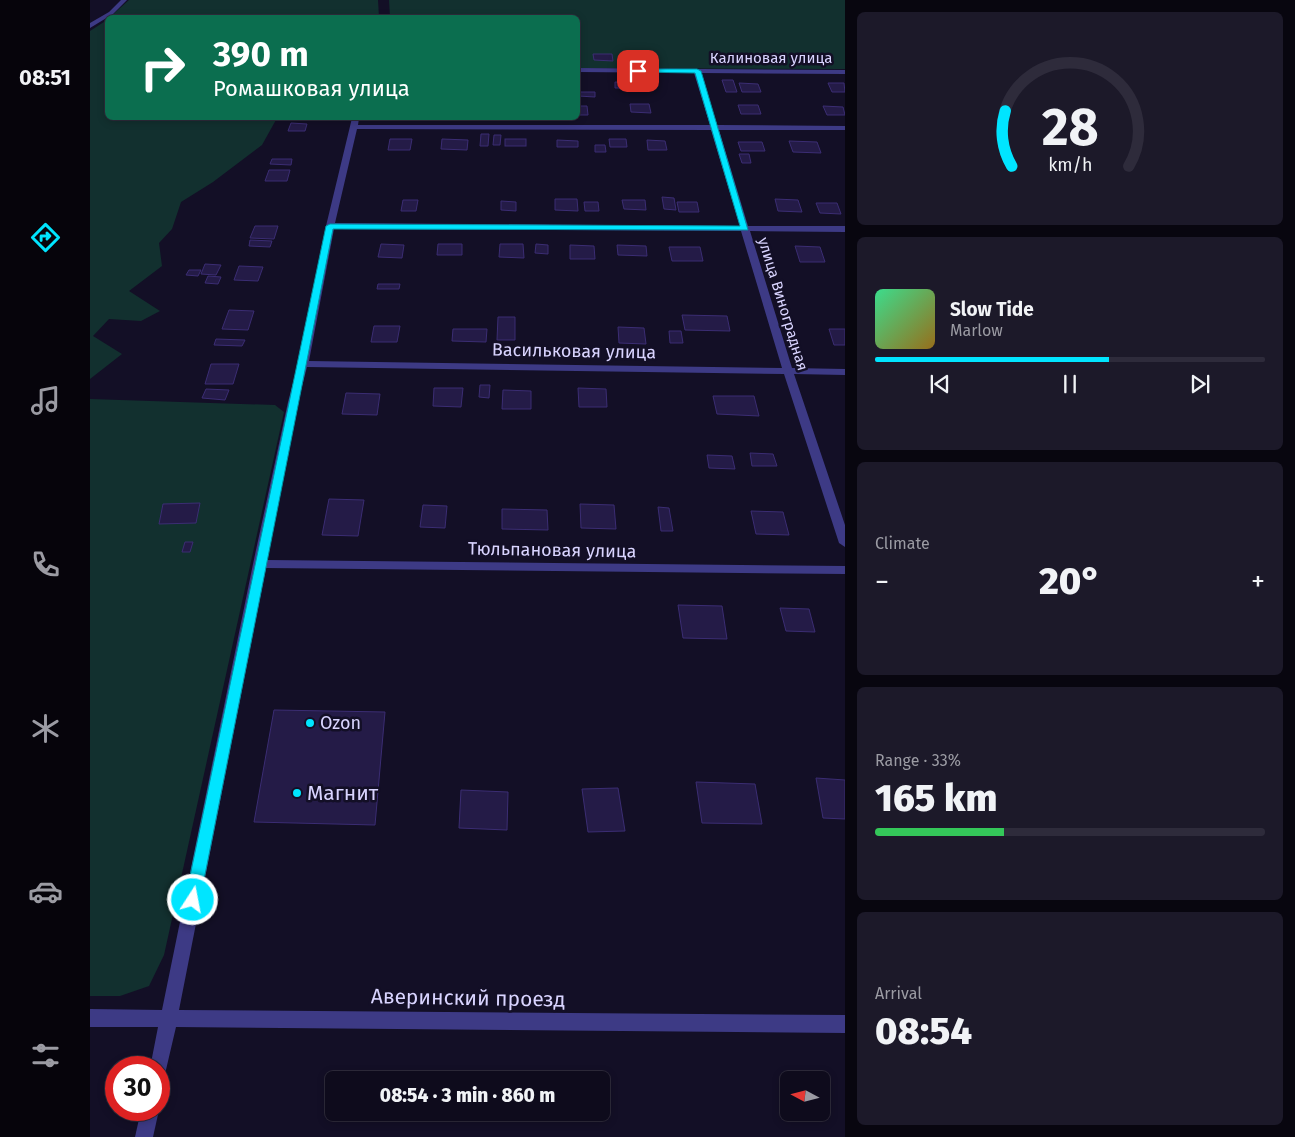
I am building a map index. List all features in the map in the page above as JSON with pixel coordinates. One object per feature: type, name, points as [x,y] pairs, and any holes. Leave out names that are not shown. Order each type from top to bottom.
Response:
[{"type":"street","points":[[108,15],[124,0]]},
{"type":"street","points":[[90,26],[105,17]]},
{"type":"street","name":"Калиновая улица","points":[[580,70],[845,72]]},
{"type":"street","name":"улица Виноградная","points":[[697,71],[788,371],[845,543]]},
{"type":"street","points":[[162,1056],[292,402],[303,364],[330,226],[355,122],[714,128],[845,128]]},
{"type":"street","points":[[330,226],[845,229]]},
{"type":"street","name":"Васильковая улица","points":[[303,364],[845,372]]},
{"type":"street","name":"Тюльпановая улица","points":[[259,564],[845,570]]},
{"type":"street","name":"Аверинский проезд","points":[[90,1018],[845,1024]]},
{"type":"street","points":[[144,1137],[148,1121]]},
{"type":"green space","points":[[129,0],[378,0],[379,15],[112,15]]},
{"type":"green space","points":[[389,0],[845,0],[845,69],[580,68],[580,15],[390,15]]},
{"type":"green space","points":[[105,21],[105,120],[276,120],[262,145],[213,182],[181,202],[172,229],[159,243],[162,266],[129,291],[160,311],[141,321],[109,319],[93,336],[122,354],[90,379],[90,31]]},
{"type":"green space","points":[[90,399],[275,405],[284,412],[164,955],[149,986],[120,996],[90,996]]},
{"type":"building","points":[[593,54],[612,54],[613,61],[594,60]]},
{"type":"building","points":[[722,80],[733,80],[737,92],[726,92]]},
{"type":"building","points":[[615,82],[635,83],[636,88],[615,88]]},
{"type":"building","points":[[739,83],[758,84],[761,92],[742,92]]},
{"type":"building","points":[[828,83],[844,83],[845,92],[832,92]]},
{"type":"building","points":[[580,92],[595,92],[595,97],[580,96]]},
{"type":"building","points":[[630,104],[649,104],[651,113],[631,112]]},
{"type":"building","points":[[738,105],[758,105],[761,114],[741,114]]},
{"type":"building","points":[[580,106],[587,106],[588,115],[580,115]]},
{"type":"building","points":[[823,106],[843,107],[845,115],[827,115]]},
{"type":"building","points":[[291,123],[307,124],[305,131],[288,131]]},
{"type":"building","points":[[481,134],[489,134],[488,146],[480,146]]},
{"type":"building","points":[[494,135],[501,135],[500,145],[493,145]]},
{"type":"building","points":[[390,139],[412,139],[410,150],[388,150]]},
{"type":"building","points":[[442,139],[468,140],[467,150],[441,149]]},
{"type":"building","points":[[505,139],[526,139],[526,146],[505,146]]},
{"type":"building","points":[[609,139],[626,139],[627,147],[610,147]]},
{"type":"building","points":[[557,140],[578,141],[578,147],[557,147]]},
{"type":"building","points":[[647,140],[665,141],[667,150],[648,150]]},
{"type":"building","points":[[789,141],[817,142],[821,153],[793,152]]},
{"type":"building","points":[[738,142],[762,142],[765,151],[741,151]]},
{"type":"building","points":[[595,145],[605,145],[606,152],[595,152]]},
{"type":"building","points":[[739,154],[749,154],[751,163],[742,163]]},
{"type":"building","points":[[272,159],[292,159],[291,165],[270,164]]},
{"type":"building","points":[[269,170],[290,170],[287,181],[265,181]]},
{"type":"building","points":[[662,197],[674,198],[676,210],[664,209]]},
{"type":"building","points":[[555,199],[577,199],[578,211],[555,210]]},
{"type":"building","points":[[775,199],[798,200],[802,212],[778,211]]},
{"type":"building","points":[[403,200],[418,200],[416,211],[401,211]]},
{"type":"building","points":[[622,200],[645,200],[646,210],[624,209]]},
{"type":"building","points":[[501,201],[516,202],[516,211],[501,210]]},
{"type":"building","points":[[584,202],[598,202],[599,211],[585,211]]},
{"type":"building","points":[[677,202],[697,202],[699,212],[679,212]]},
{"type":"building","points":[[816,203],[837,203],[841,214],[820,213]]},
{"type":"building","points":[[255,226],[278,226],[274,239],[250,238]]},
{"type":"building","points":[[250,240],[272,241],[270,247],[249,246]]},
{"type":"building","points":[[381,244],[404,245],[402,258],[378,257]]},
{"type":"building","points":[[438,244],[462,244],[462,255],[437,255]]},
{"type":"building","points":[[500,244],[523,244],[524,258],[499,257]]},
{"type":"building","points":[[536,244],[548,245],[548,254],[535,253]]},
{"type":"building","points":[[570,245],[594,246],[595,259],[570,259]]},
{"type":"building","points":[[617,245],[646,246],[647,256],[618,255]]},
{"type":"building","points":[[795,246],[820,247],[825,262],[800,262]]},
{"type":"building","points":[[669,247],[700,247],[703,261],[672,261]]},
{"type":"building","points":[[205,264],[221,265],[216,275],[201,274]]},
{"type":"building","points":[[239,266],[263,267],[258,281],[234,280]]},
{"type":"building","points":[[189,270],[201,270],[198,276],[186,275]]},
{"type":"building","points":[[208,276],[221,277],[218,284],[205,283]]},
{"type":"building","points":[[378,284],[400,284],[399,289],[377,289]]},
{"type":"building","points":[[229,310],[254,311],[248,330],[222,329]]},
{"type":"building","points":[[682,315],[727,316],[730,331],[685,330]]},
{"type":"building","points":[[498,317],[515,317],[515,340],[497,340]]},
{"type":"building","points":[[374,326],[400,326],[397,342],[371,342]]},
{"type":"building","points":[[618,327],[644,328],[646,344],[619,343]]},
{"type":"building","points":[[453,329],[487,329],[486,342],[452,341]]},
{"type":"building","points":[[829,329],[845,329],[845,345],[834,345]]},
{"type":"building","points":[[669,331],[681,331],[683,343],[670,343]]},
{"type":"building","points":[[216,339],[245,340],[242,346],[214,345]]},
{"type":"building","points":[[211,364],[239,364],[233,384],[205,384]]},
{"type":"building","points":[[480,385],[490,385],[489,398],[479,397]]},
{"type":"building","points":[[434,388],[463,388],[461,407],[433,406]]},
{"type":"building","points":[[578,388],[606,389],[607,407],[579,407]]},
{"type":"building","points":[[206,389],[229,390],[225,400],[202,398]]},
{"type":"building","points":[[503,390],[531,391],[531,409],[502,409]]},
{"type":"building","points":[[346,393],[380,394],[377,415],[342,414]]},
{"type":"building","points":[[713,396],[754,396],[759,416],[717,414]]},
{"type":"building","points":[[750,453],[773,454],[777,466],[752,466]]},
{"type":"building","points":[[707,455],[732,456],[735,469],[709,468]]},
{"type":"building","points":[[329,499],[364,500],[358,536],[322,535]]},
{"type":"building","points":[[200,503],[196,523],[159,524],[163,504]]},
{"type":"building","points":[[580,504],[614,505],[616,529],[581,528]]},
{"type":"building","points":[[423,505],[447,506],[445,528],[420,527]]},
{"type":"building","points":[[658,507],[669,508],[673,531],[661,531]]},
{"type":"building","points":[[502,509],[547,510],[548,530],[502,529]]},
{"type":"building","points":[[751,511],[783,512],[789,535],[756,534]]},
{"type":"building","points":[[185,542],[193,542],[190,552],[182,552]]},
{"type":"building","points":[[678,605],[722,606],[727,639],[683,638]]},
{"type":"building","points":[[780,608],[809,609],[815,632],[786,631]]},
{"type":"building","points":[[274,710],[385,712],[375,825],[254,822]]},
{"type":"building","points":[[816,778],[845,780],[845,819],[823,818]]},
{"type":"building","points":[[696,782],[755,784],[762,824],[702,823]]},
{"type":"building","points":[[618,788],[625,831],[588,832],[582,789]]},
{"type":"building","points":[[461,790],[508,792],[507,830],[459,828]]},
{"type":"place","name":"Ozon","points":[[310,723]]},
{"type":"place","name":"Магнит","points":[[297,793]]},
{"type":"route","points":[[193,900],[259,564],[292,402],[303,364],[330,226],[745,229],[697,71],[638,71]]}]
